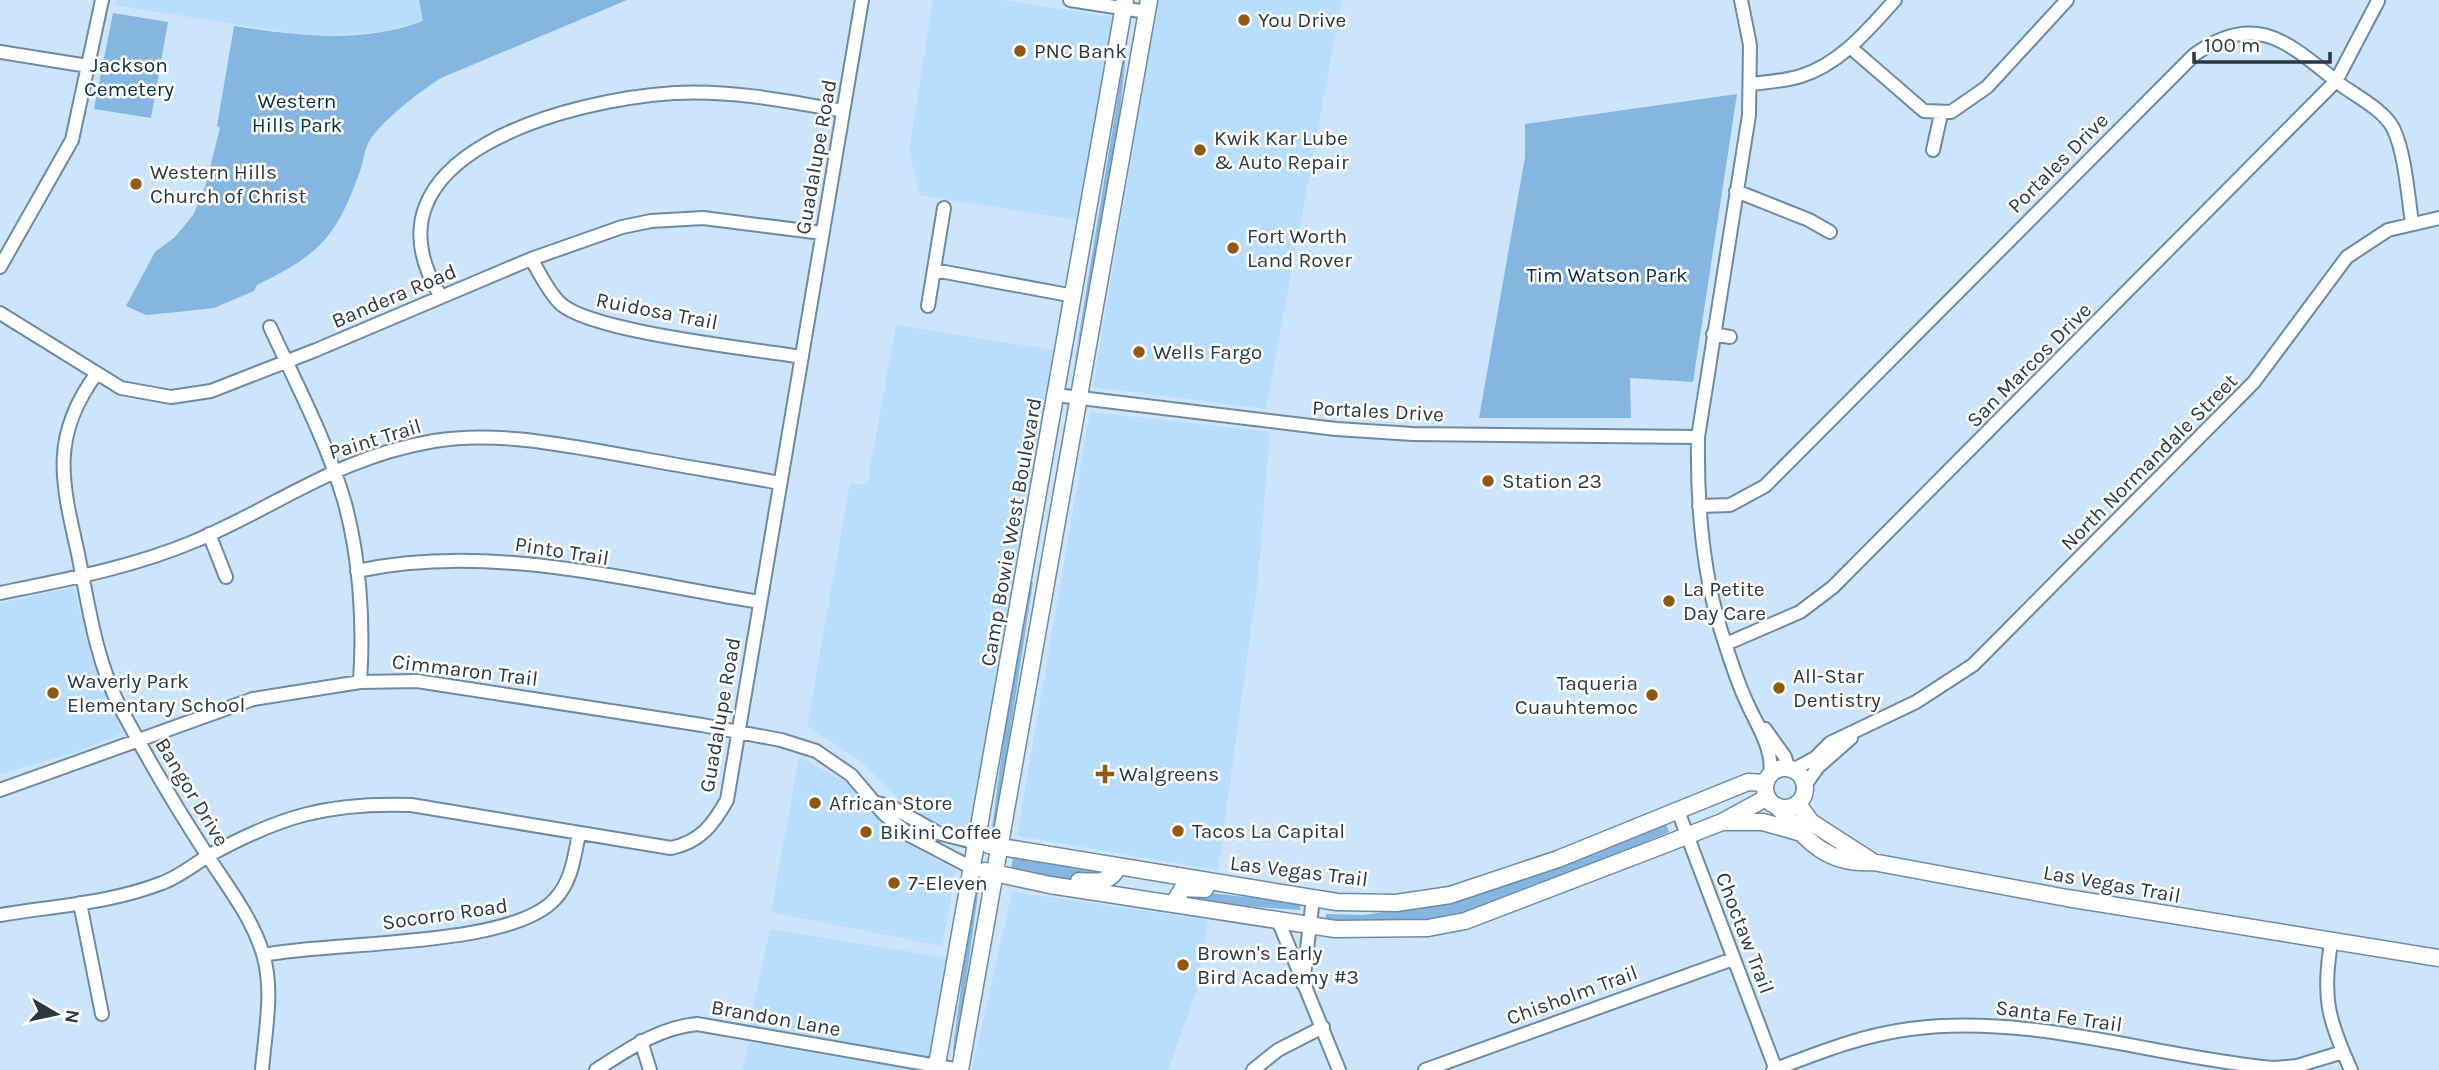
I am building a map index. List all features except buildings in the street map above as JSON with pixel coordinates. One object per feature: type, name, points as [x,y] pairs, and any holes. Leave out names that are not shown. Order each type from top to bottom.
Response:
[{"type":"main road","name":"Camp Bowie West Boulevard","points":[[936,1068],[1124,4]]},
{"type":"main road","name":"Camp Bowie West Boulevard","points":[[960,1070],[1148,6]]},
{"type":"main road","points":[[1026,566],[1049,569]]},
{"type":"main road","points":[[1790,769],[1799,774],[1804,788],[1798,804],[1791,808],[1774,805],[1768,779],[1790,769]]},
{"type":"main road","name":"Las Vegas Trail","points":[[977,843],[1337,902],[1396,903],[1450,895],[1558,859],[1748,782],[1768,779]]},
{"type":"main road","points":[[972,868],[1050,885],[1309,925],[1352,930],[1428,928],[1465,920],[1722,822],[1766,798],[1810,844],[1854,863],[1872,862]]},
{"type":"main road","name":"Las Vegas Trail","points":[[1798,804],[1811,822],[1872,862],[2331,943],[2439,958]]},
{"type":"main road","points":[[1722,822],[1763,822],[1798,832]]},
{"type":"main road","points":[[1050,885],[1062,880],[1103,881],[1115,874],[1118,866]]},
{"type":"main road","points":[[1173,904],[1183,888],[1231,892],[1241,886]]},
{"type":"street","points":[[0,267],[72,140],[102,0]]},
{"type":"street","name":"Guadalupe Road","points":[[0,915],[125,895],[162,884],[208,856],[300,813],[371,804],[411,805],[671,848],[693,840],[707,831],[727,800],[862,0]]},
{"type":"street","points":[[1070,0],[1148,6]]},
{"type":"street","points":[[1741,0],[1749,36],[1751,84],[1698,437],[1699,506],[1711,592],[1747,704],[1771,754],[1768,779]]},
{"type":"street","points":[[1751,84],[1801,76],[1850,47],[1895,0]]},
{"type":"street","points":[[1850,47],[1916,106],[1924,111],[1941,114],[1959,109],[1987,87],[2067,0]]},
{"type":"street","name":"San Marcos Drive","points":[[1726,643],[1800,612],[1833,587],[2336,80],[2378,1]]},
{"type":"street","name":"Portales Drive","points":[[1699,506],[1730,505],[1765,486],[2050,198],[2207,46],[2223,38],[2267,35],[2286,41],[2379,113],[2394,129],[2412,223]]},
{"type":"street","points":[[0,52],[88,66]]},
{"type":"street","points":[[441,297],[425,265],[420,239],[423,208],[429,193],[441,178],[473,151],[491,142],[557,116],[624,100],[674,93],[730,93],[843,111]]},
{"type":"street","points":[[1933,150],[1941,114]]},
{"type":"street","points":[[1736,191],[1830,232]]},
{"type":"street","points":[[928,306],[944,208]]},
{"type":"street","name":"Bandera Road","points":[[0,313],[134,393],[171,397],[211,391],[589,236],[651,221],[704,218],[822,233]]},
{"type":"street","name":"North Normandale Street","points":[[1790,769],[1815,758],[1830,743],[1935,692],[1973,665],[2255,382],[2347,257],[2374,236],[2412,223],[2439,218]]},
{"type":"street","name":"Ruidosa Trail","points":[[531,259],[561,304],[587,318],[637,330],[802,357]]},
{"type":"street","points":[[934,270],[1074,296]]},
{"type":"street","points":[[270,327],[333,470],[354,544],[360,682]]},
{"type":"street","points":[[1713,334],[1730,337]]},
{"type":"street","name":"Bangor Drive","points":[[97,373],[69,423],[62,466],[63,488],[82,575],[108,679],[138,740],[251,923],[264,955],[268,988],[262,1070]]},
{"type":"street","name":"Portales Drive","points":[[1056,395],[1336,429],[1413,434],[1698,437]]},
{"type":"street","name":"Paint Trail","points":[[0,593],[82,575],[167,551],[209,534],[333,470],[402,448],[435,441],[480,438],[563,445],[780,483]]},
{"type":"street","points":[[209,534],[226,577]]},
{"type":"street","name":"Pinto Trail","points":[[357,571],[425,562],[504,561],[760,602]]},
{"type":"street","name":"Cimmaron Trail","points":[[0,790],[253,699],[360,682],[417,681],[545,699],[738,732],[781,740],[816,751],[851,775],[884,814],[911,836],[972,868]]},
{"type":"street","points":[[1757,722],[1785,757],[1790,769]]},
{"type":"street","name":"North Normandale Street","points":[[1804,788],[1818,767],[1868,725]]},
{"type":"street","name":"Cimmaron Trail","points":[[877,803],[892,807],[938,833],[977,843]]},
{"type":"street","name":"Choctaw Trail","points":[[1678,811],[1774,1070]]},
{"type":"street","name":"Socorro Road","points":[[264,955],[291,949],[435,937],[510,926],[529,919],[554,901],[567,883],[579,834]]},
{"type":"street","points":[[1303,984],[1313,898]]},
{"type":"street","points":[[80,903],[102,1014]]},
{"type":"street","points":[[1278,920],[1339,1070]]},
{"type":"street","points":[[2331,943],[2325,987],[2328,1007],[2351,1070]]},
{"type":"street","name":"Chisholm Trail","points":[[1424,1070],[1734,959]]},
{"type":"street","name":"Brandon Lane","points":[[596,1070],[641,1041],[673,1027],[697,1024],[936,1068],[960,1070]]},
{"type":"street","name":"Santa Fe Trail","points":[[1774,1070],[1853,1041],[1934,1027],[1984,1026],[2052,1032],[2274,1068],[2297,1066],[2343,1052]]},
{"type":"street","points":[[1253,1070],[1278,1050],[1323,1027]]},
{"type":"street","points":[[641,1041],[650,1070]]},
{"type":"shaded area","points":[[117,0],[419,0],[424,21],[382,32],[310,36],[115,5]]},
{"type":"shaded area","points":[[933,0],[1003,0],[1113,17],[1081,221],[920,195],[909,150]]},
{"type":"shaded area","points":[[1158,0],[1342,0],[1266,409],[1093,387]]},
{"type":"shaded area","points":[[896,325],[1053,350],[975,839],[910,810],[861,761],[807,726],[850,483],[867,485]]},
{"type":"shaded area","points":[[1090,412],[1270,432],[1258,579],[1218,870],[1017,836]]},
{"type":"shaded area","name":"Waverly Park Elementary School","points":[[74,587],[90,653],[122,733],[79,751],[0,774],[0,603]]},
{"type":"shaded area","points":[[799,757],[844,781],[883,825],[918,850],[956,870],[942,946],[771,912]]},
{"type":"shaded area","points":[[1012,892],[1208,920],[1198,986],[1168,1070],[972,1070]]},
{"type":"shaded area","points":[[770,929],[948,958],[929,1057],[749,1026]]},
{"type":"shaded area","points":[[749,1042],[818,1054],[915,1070],[743,1070]]},
{"type":"green space","name":"Western Hills Park","points":[[419,0],[627,0],[441,78],[411,99],[379,128],[367,146],[343,213],[323,242],[296,264],[257,285],[254,291],[214,308],[146,315],[126,306],[155,252],[175,237],[193,215],[205,187],[220,128],[217,126],[234,26],[306,35],[377,33],[423,21]]},
{"type":"green space","name":"Jackson Cemetery","points":[[113,13],[168,22],[151,118],[94,109]]},
{"type":"green space","points":[[1128,34],[1117,139],[1073,372]]},
{"type":"green space","name":"Tim Watson Park","points":[[1737,94],[1693,382],[1630,378],[1631,418],[1479,418],[1525,157],[1525,124]]},
{"type":"green space","points":[[1030,582],[1033,582],[995,830],[992,829],[1005,728]]},
{"type":"green space","points":[[1666,824],[1669,832],[1521,895],[1459,915],[1402,925],[1326,921],[1326,914],[1364,915],[1451,902]]},
{"type":"green space","points":[[1013,857],[1099,870],[1103,873],[1083,879],[1045,876],[1011,869]]},
{"type":"green space","points":[[977,886],[979,887],[956,1052],[953,1051],[964,960]]},
{"type":"green space","points":[[1209,893],[1301,903],[1300,910],[1215,904],[1182,898]]},
{"type":"place","name":"You Drive","points":[[1244,20]]},
{"type":"place","name":"PNC Bank","points":[[1020,51]]},
{"type":"place","name":"Kwik Kar Lube & Auto Repair","points":[[1200,150]]},
{"type":"place","name":"Western Hills Church of Christ","points":[[136,184]]},
{"type":"place","name":"Fort Worth Land Rover","points":[[1233,248]]},
{"type":"place","name":"Wells Fargo","points":[[1139,352]]},
{"type":"place","name":"Station 23","points":[[1488,481]]},
{"type":"place","name":"La Petite Day Care","points":[[1669,601]]},
{"type":"place","name":"All-Star Dentistry","points":[[1779,688]]},
{"type":"place","name":"Waverly Park Elementary School","points":[[53,693]]},
{"type":"place","name":"Taqueria Cuauhtemoc","points":[[1652,695]]},
{"type":"place","name":"Walgreens","points":[[1105,774]]},
{"type":"place","name":"African Store","points":[[815,803]]},
{"type":"place","name":"Tacos La Capital","points":[[1178,831]]},
{"type":"place","name":"Bikini Coffee","points":[[866,832]]},
{"type":"place","name":"7-Eleven","points":[[894,883]]},
{"type":"place","name":"Brown's Early Bird Academy #3","points":[[1183,965]]}]
